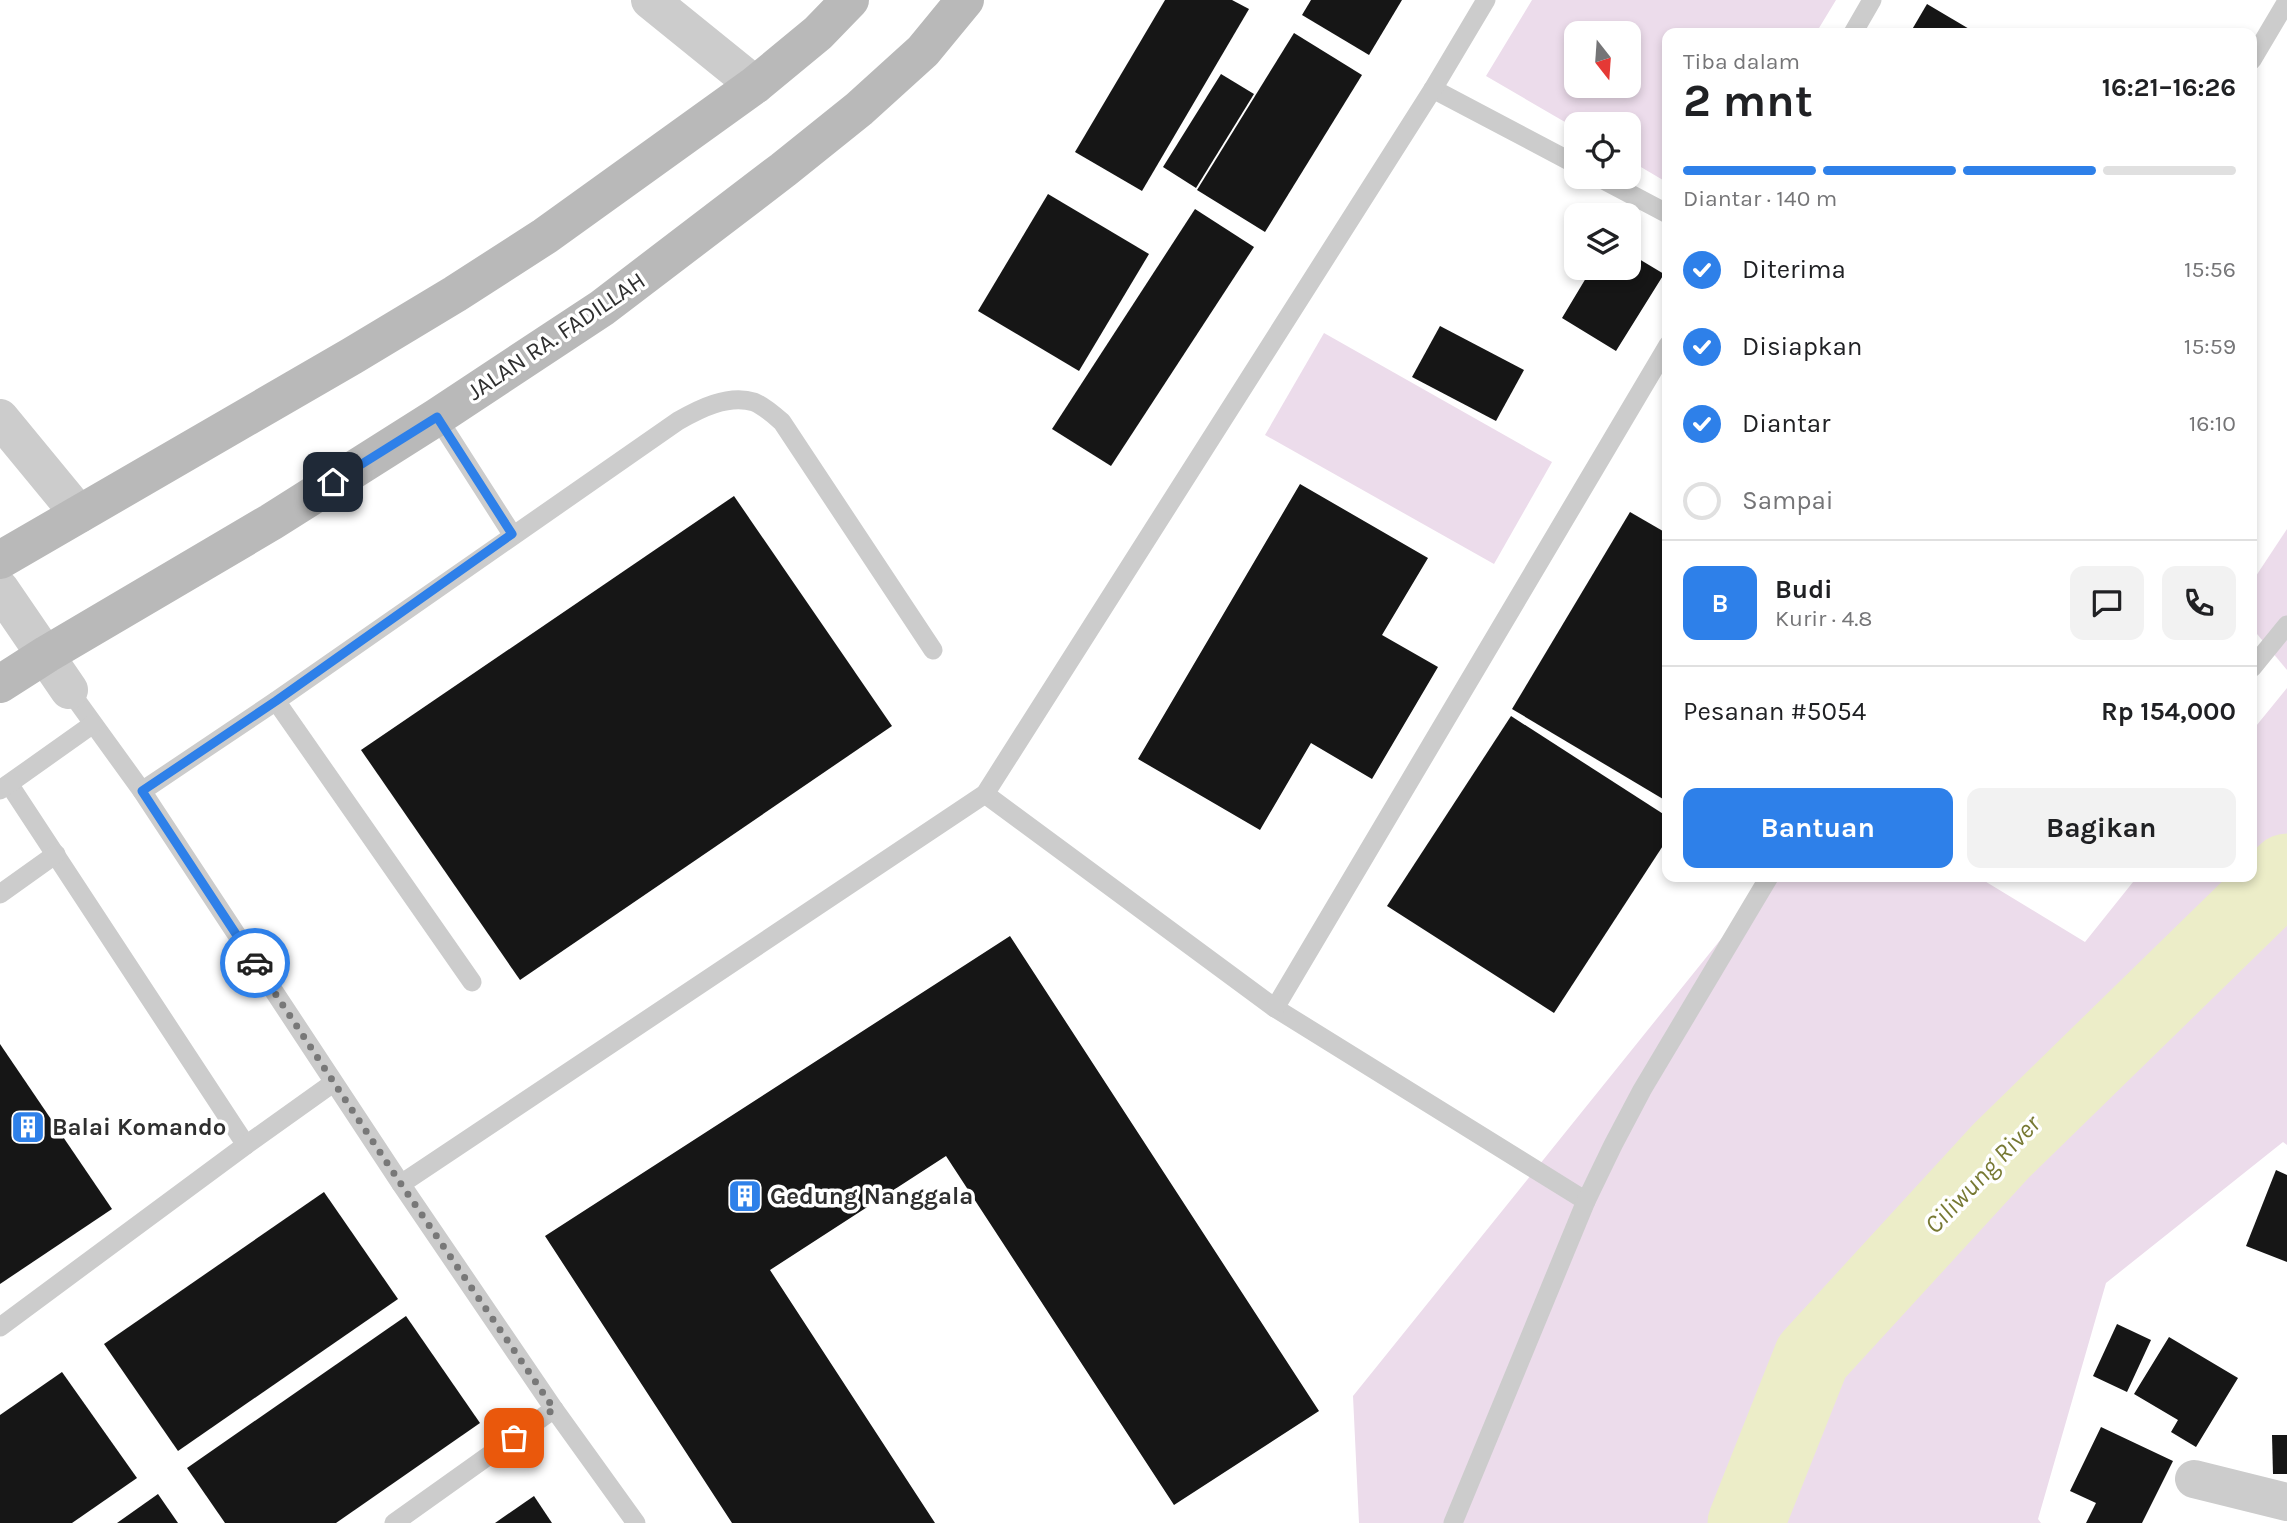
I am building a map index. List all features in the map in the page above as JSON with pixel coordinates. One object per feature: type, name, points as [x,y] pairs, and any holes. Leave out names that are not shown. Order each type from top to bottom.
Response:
[{"type":"main road","points":[[0,560],[455,294],[545,236],[755,85],[818,33],[850,0]]},
{"type":"main road","name":"JALAN RA. FADILLAH","points":[[0,684],[271,522],[603,308],[859,109],[923,51],[965,0]]},
{"type":"street","points":[[650,0],[755,85]]},
{"type":"street","points":[[0,418],[79,514]]},
{"type":"street","points":[[0,589],[47,654],[69,690]]},
{"type":"street","points":[[2194,1479],[2287,1502]]},
{"type":"lane","points":[[401,1184],[985,794],[1433,89],[1486,0]]},
{"type":"lane","points":[[1856,28],[1872,0]]},
{"type":"lane","points":[[2257,52],[2287,1]]},
{"type":"lane","points":[[1433,89],[1564,158]]},
{"type":"lane","points":[[1621,189],[1662,211]]},
{"type":"lane","points":[[1275,1009],[1662,355]]},
{"type":"lane","points":[[142,791],[689,414],[724,402],[754,402],[782,422],[933,650]]},
{"type":"lane","points":[[437,417],[512,534]]},
{"type":"lane","points":[[2257,662],[2287,625]]},
{"type":"lane","points":[[69,690],[142,791],[333,1083],[554,1409],[636,1523]]},
{"type":"lane","points":[[276,701],[472,982]]},
{"type":"lane","points":[[93,724],[4,787],[56,854],[246,1145]]},
{"type":"lane","points":[[985,794],[1275,1009],[1586,1201]]},
{"type":"lane","points":[[0,894],[56,854]]},
{"type":"lane","points":[[1453,1523],[1586,1201],[1642,1090],[1766,882]]},
{"type":"lane","points":[[0,1327],[333,1083]]},
{"type":"lane","points":[[394,1523],[554,1409]]},
{"type":"shaded area","points":[[1532,0],[1836,0],[1819,28],[1662,28],[1662,179],[1641,167],[1641,112],[1564,112],[1564,121],[1486,76]]},
{"type":"shaded area","points":[[1324,333],[1552,462],[1494,564],[1265,435]]},
{"type":"shaded area","points":[[2287,529],[2287,670],[2257,634],[2257,574]]},
{"type":"shaded area","points":[[2287,688],[2287,1145],[2283,1142],[2106,1283],[2038,1519],[2041,1523],[1359,1523],[1353,1396],[1767,882],[1986,882],[2085,942],[2133,882],[2257,882],[2257,725]]},
{"type":"building","points":[[1165,0],[1232,0],[1249,9],[1142,191],[1075,152]]},
{"type":"building","points":[[1311,0],[1402,0],[1369,55],[1302,15]]},
{"type":"building","points":[[1927,4],[1968,28],[1913,28]]},
{"type":"building","points":[[1294,33],[1362,75],[1265,232],[1197,190]]},
{"type":"building","points":[[1221,74],[1254,94],[1196,188],[1163,167]]},
{"type":"building","points":[[1048,194],[1149,254],[1079,371],[978,311]]},
{"type":"building","points":[[1195,209],[1254,247],[1111,466],[1052,429]]},
{"type":"building","points":[[1641,260],[1662,273],[1662,277],[1616,351],[1562,318],[1585,280],[1641,280]]},
{"type":"building","points":[[1440,326],[1524,370],[1496,421],[1412,377]]},
{"type":"building","points":[[1300,484],[1428,558],[1382,635],[1438,667],[1372,779],[1311,743],[1260,830],[1138,759]]},
{"type":"building","points":[[734,496],[892,726],[520,980],[361,750]]},
{"type":"building","points":[[1630,512],[1662,531],[1662,798],[1512,709]]},
{"type":"building","points":[[1511,716],[1662,813],[1662,847],[1554,1013],[1387,906]]},
{"type":"building","name":"Gedung Nanggala","points":[[1010,936],[1319,1411],[1174,1505],[946,1156],[770,1270],[935,1523],[732,1523],[545,1236]]},
{"type":"building","name":"Balai Komando","points":[[0,1044],[112,1209],[0,1284]]},
{"type":"building","points":[[2276,1170],[2287,1175],[2287,1262],[2246,1246]]},
{"type":"building","points":[[324,1192],[398,1299],[178,1451],[104,1344]]},
{"type":"building","points":[[406,1316],[480,1423],[336,1523],[225,1523],[187,1468]]},
{"type":"building","points":[[2117,1324],[2151,1340],[2127,1392],[2093,1376]]},
{"type":"building","points":[[2169,1337],[2238,1378],[2196,1447],[2171,1432],[2178,1420],[2134,1394]]},
{"type":"building","points":[[62,1372],[137,1478],[72,1523],[0,1523],[0,1415]]},
{"type":"building","points":[[2101,1427],[2173,1461],[2142,1523],[2086,1523],[2096,1503],[2070,1491]]},
{"type":"building","points":[[2272,1435],[2287,1435],[2287,1474],[2273,1474]]},
{"type":"building","points":[[158,1494],[178,1523],[117,1523]]},
{"type":"building","points":[[534,1496],[552,1523],[495,1523]]},
{"type":"waterway","name":"Ciliwung River","points":[[1746,1523],[1812,1357],[2001,1151],[2287,872]]},
{"type":"way so far","points":[[255,963],[554,1409],[514,1438]]},
{"type":"place","name":"Balai Komando","points":[[28,1127]]},
{"type":"place","name":"Gedung Nanggala","points":[[745,1196]]},
{"type":"route","points":[[255,963],[142,791],[276,701],[512,534],[437,417],[333,482]]}]
